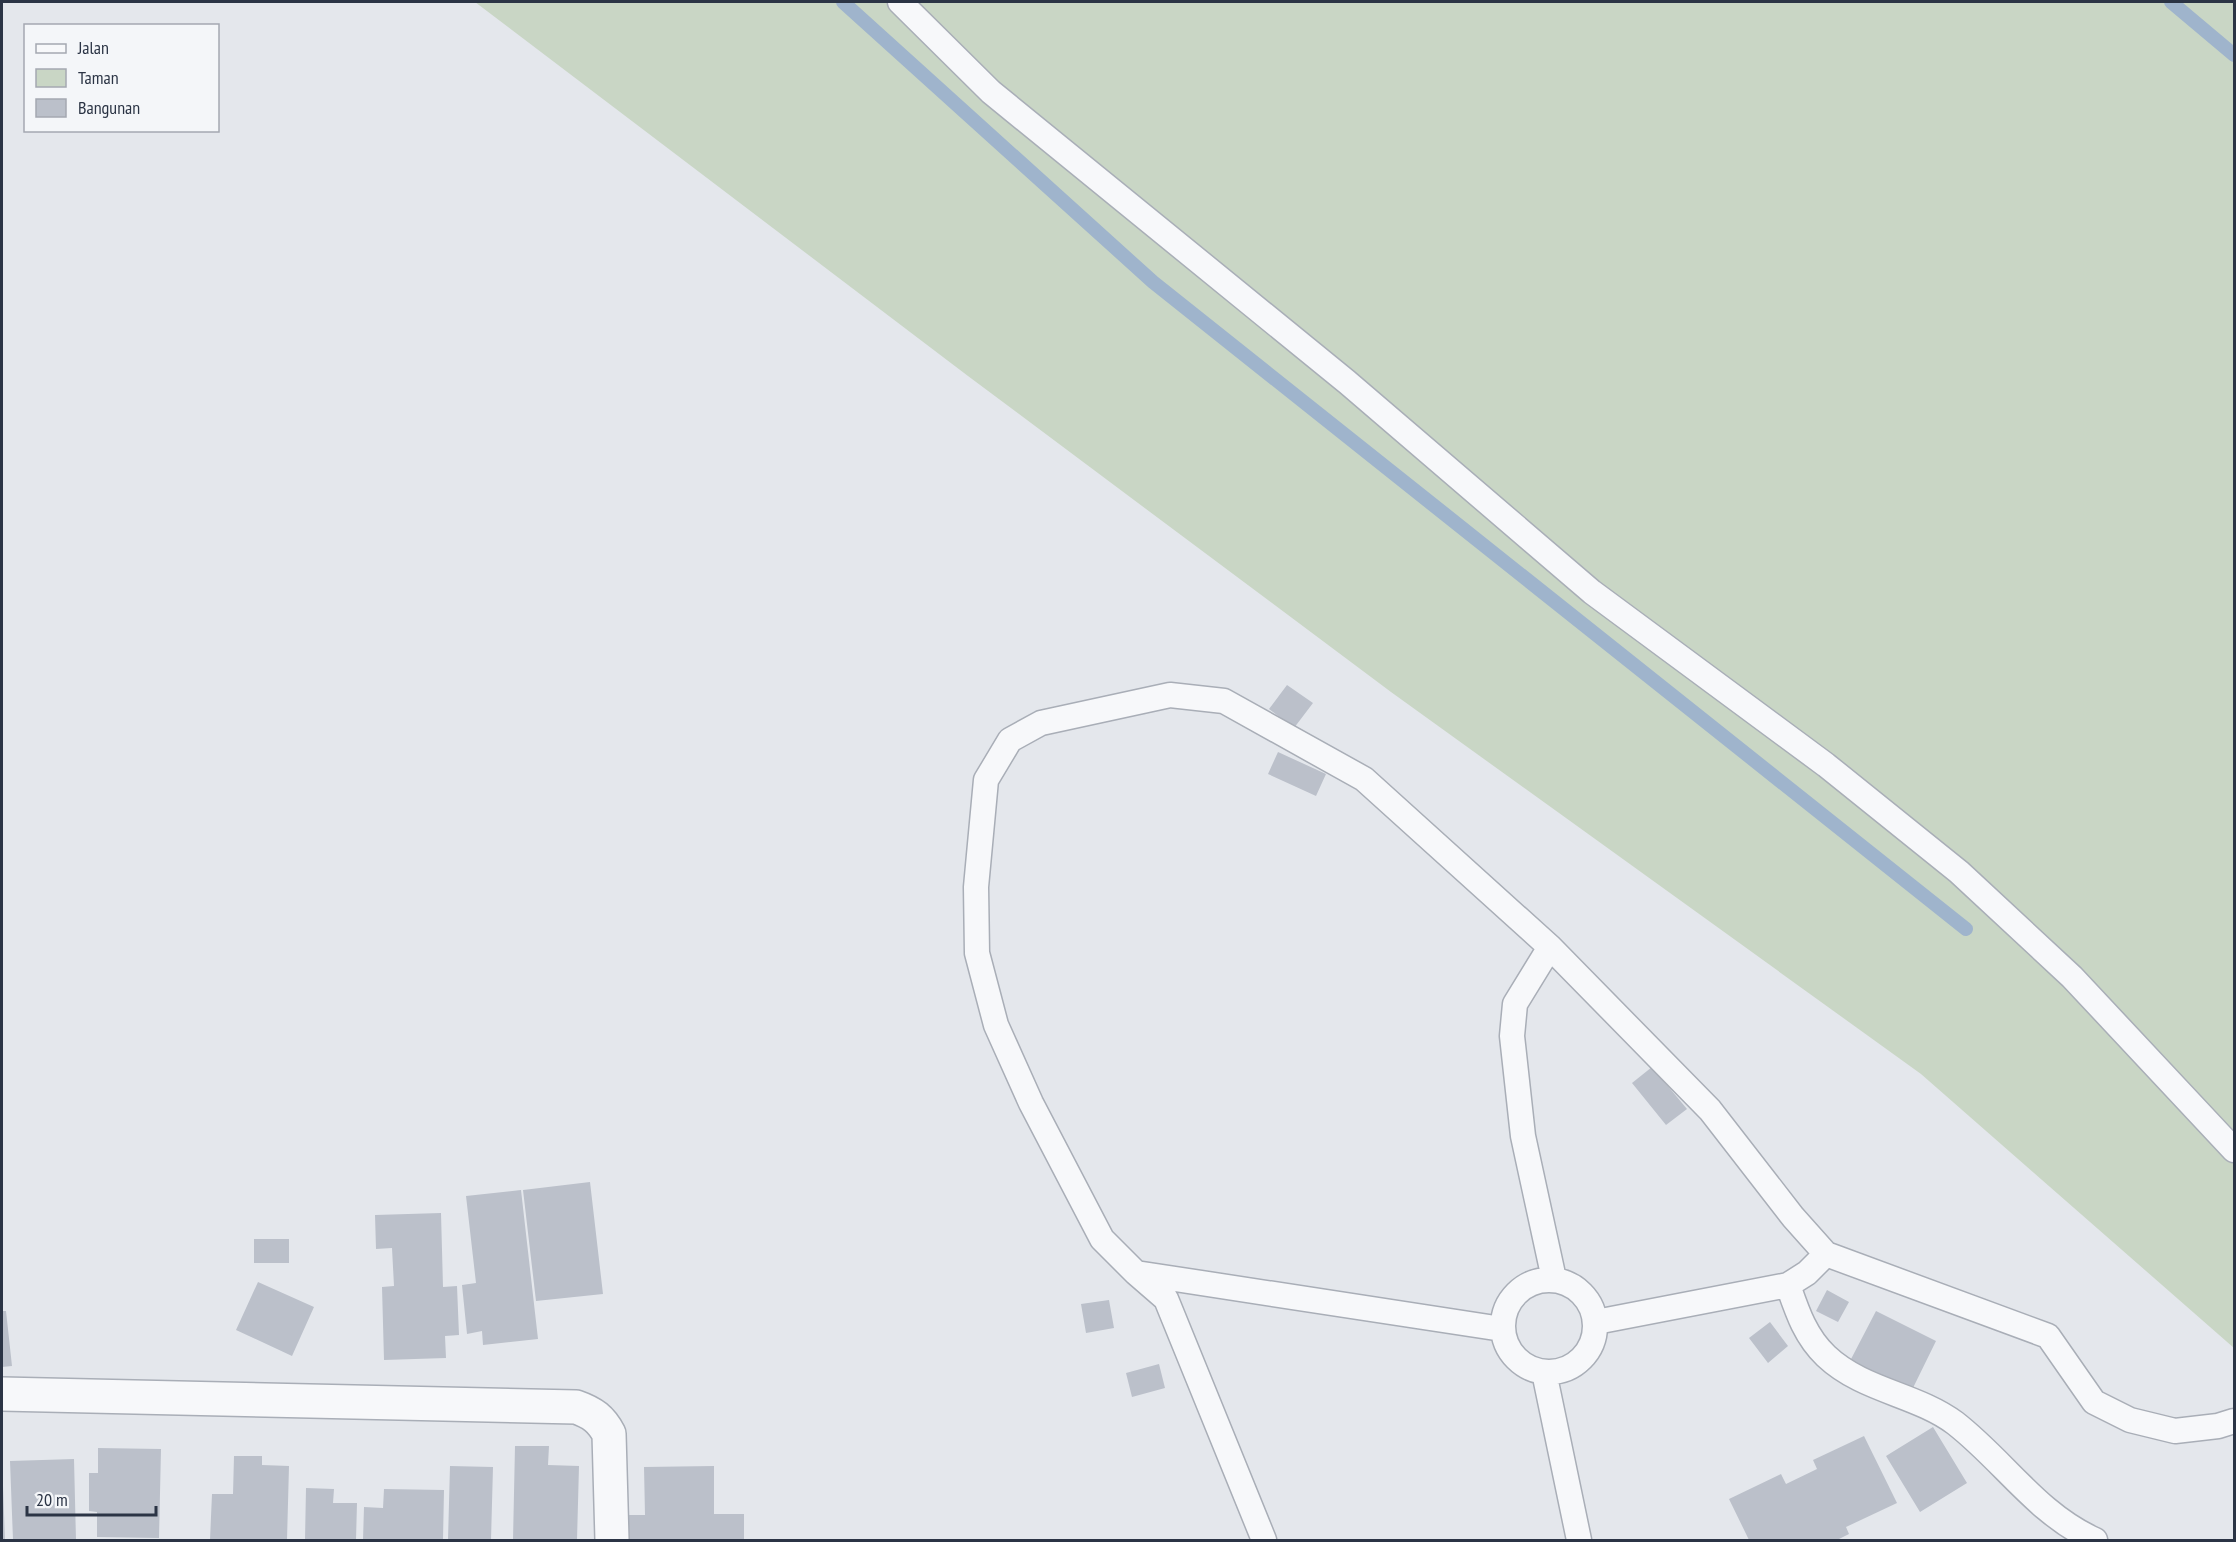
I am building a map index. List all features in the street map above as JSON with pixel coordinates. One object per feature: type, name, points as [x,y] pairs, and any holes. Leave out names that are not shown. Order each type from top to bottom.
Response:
[{"type":"street","points":[[2,1394],[576,1407],[592,1412],[603,1422],[609,1434],[612,1540]]},
{"type":"lane","points":[[900,2],[991,92],[1347,382],[1592,592],[1826,765],[1959,872],[2072,977],[2235,1150]]},
{"type":"lane","points":[[1264,1540],[1166,1299],[1102,1239],[1031,1103],[996,1025],[977,953],[976,887],[986,780],[1010,740],[1041,723],[1170,695],[1224,700],[1364,779],[1550,947],[1710,1110],[1793,1216],[1826,1254],[2048,1336],[2094,1402],[2130,1420],[2175,1431],[2218,1426],[2235,1421]]},
{"type":"lane","points":[[1550,947],[1515,1004],[1512,1036],[1523,1136],[1554,1279]]},
{"type":"lane","points":[[1596,1322],[1788,1285],[1807,1273],[1826,1254]]},
{"type":"lane","points":[[1136,1273],[1502,1329]]},
{"type":"lane","points":[[1554,1279],[1570,1284],[1583,1293],[1596,1322],[1593,1339],[1586,1353],[1568,1367],[1544,1372],[1528,1368],[1515,1358],[1506,1344],[1502,1329],[1503,1312],[1511,1298],[1530,1284],[1554,1279]]},
{"type":"lane","points":[[1788,1285],[1810,1339],[1827,1357],[1857,1377],[1933,1410],[1955,1423],[2050,1513],[2095,1540]]},
{"type":"lane","points":[[1544,1372],[1579,1540]]},
{"type":"green space","points":[[475,2],[2234,2],[2234,1348],[1921,1074],[1391,692],[968,376]]},
{"type":"building","points":[[1287,685],[1313,703],[1294,728],[1269,709]]},
{"type":"building","points":[[1278,752],[1326,774],[1316,796],[1268,774]]},
{"type":"building","points":[[1652,1067],[1687,1109],[1666,1125],[1632,1083]]},
{"type":"building","points":[[590,1182],[603,1294],[536,1301],[523,1190]]},
{"type":"building","points":[[521,1190],[538,1339],[483,1345],[482,1331],[467,1334],[462,1285],[476,1283],[466,1196]]},
{"type":"building","points":[[441,1213],[443,1287],[457,1286],[459,1335],[445,1336],[446,1358],[384,1360],[382,1287],[394,1286],[392,1248],[376,1249],[375,1215]]},
{"type":"building","points":[[254,1239],[289,1239],[289,1263],[254,1263]]},
{"type":"building","points":[[258,1282],[314,1307],[292,1356],[236,1330]]},
{"type":"building","points":[[1827,1290],[1849,1302],[1838,1322],[1816,1311]]},
{"type":"building","points":[[1109,1300],[1114,1328],[1086,1333],[1081,1304]]},
{"type":"building","points":[[2,1311],[6,1311],[12,1366],[2,1367]]},
{"type":"building","points":[[1876,1311],[1936,1341],[1911,1392],[1850,1361]]},
{"type":"building","points":[[1770,1322],[1788,1346],[1768,1363],[1749,1338]]},
{"type":"building","points":[[1159,1364],[1165,1388],[1132,1397],[1126,1373]]},
{"type":"building","points":[[1933,1427],[1967,1483],[1920,1512],[1886,1456]]},
{"type":"building","points":[[1864,1436],[1897,1503],[1846,1527],[1849,1534],[1837,1540],[1749,1540],[1729,1499],[1781,1474],[1786,1484],[1817,1469],[1813,1460]]},
{"type":"building","points":[[515,1446],[549,1446],[548,1465],[579,1466],[577,1540],[513,1540]]},
{"type":"building","points":[[98,1448],[161,1449],[159,1538],[97,1537],[97,1512],[89,1511],[89,1473],[98,1473]]},
{"type":"building","points":[[234,1456],[262,1456],[262,1465],[289,1466],[287,1540],[210,1540],[212,1494],[233,1494]]},
{"type":"building","points":[[74,1459],[76,1540],[13,1540],[10,1461]]},
{"type":"building","points":[[450,1466],[493,1467],[491,1540],[448,1540]]},
{"type":"building","points":[[714,1466],[714,1514],[744,1514],[744,1540],[616,1540],[616,1515],[645,1515],[644,1467]]},
{"type":"building","points":[[3,1486],[5,1540],[2,1540]]},
{"type":"building","points":[[306,1488],[334,1489],[333,1503],[357,1503],[356,1540],[305,1540]]},
{"type":"building","points":[[384,1489],[444,1490],[443,1540],[363,1540],[364,1507],[383,1508]]},
{"type":"waterway","points":[[843,2],[1153,282],[1966,929]]},
{"type":"waterway","points":[[2171,2],[2234,55]]}]
